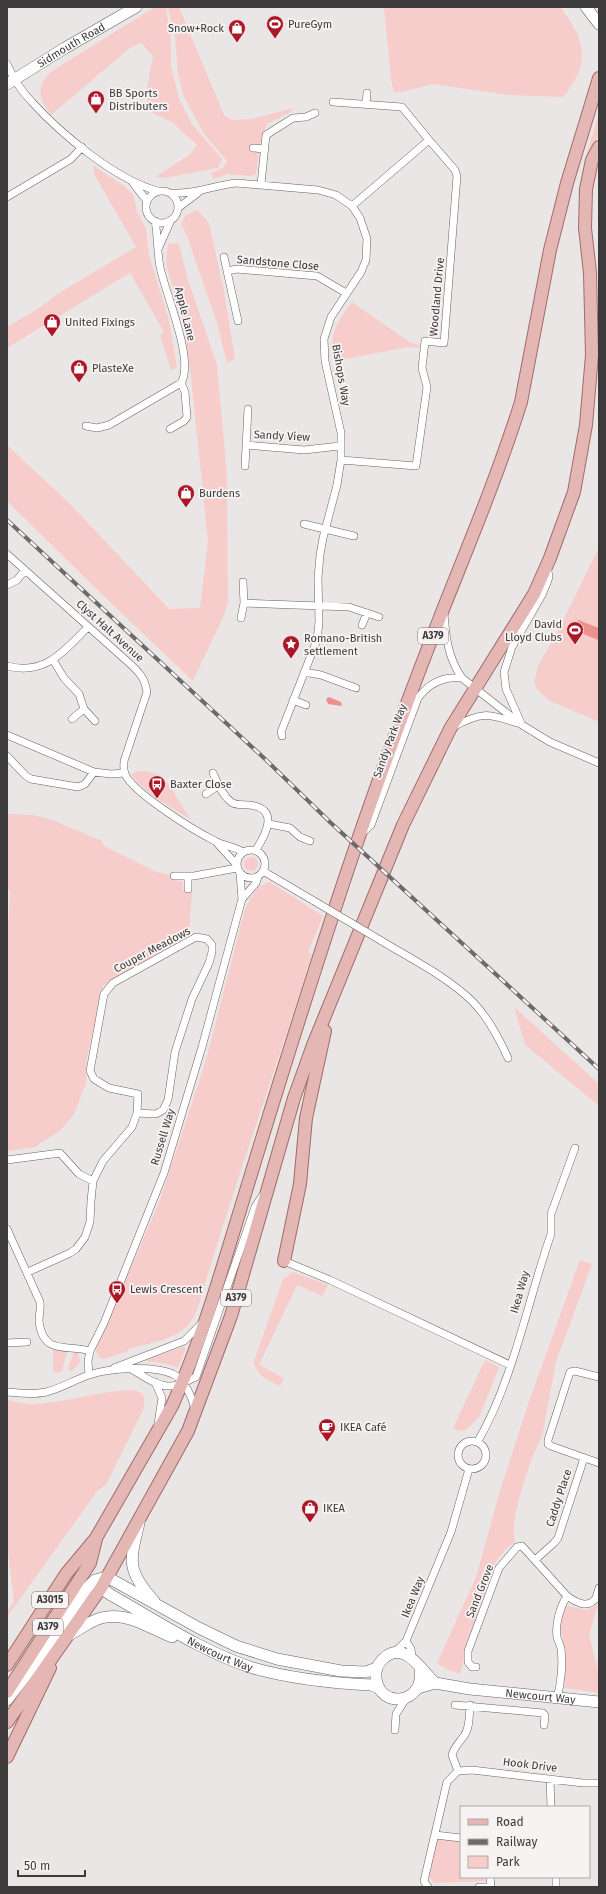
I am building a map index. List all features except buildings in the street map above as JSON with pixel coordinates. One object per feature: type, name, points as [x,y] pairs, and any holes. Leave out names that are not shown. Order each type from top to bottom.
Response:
[{"type":"main road","name":"A379","points":[[7,1692],[90,1563],[96,1538],[157,1432],[182,1383],[206,1319],[303,1008],[359,837],[444,608],[500,468],[521,402],[550,250],[567,183],[599,78]]},
{"type":"main road","name":"A379","points":[[7,1722],[39,1674],[69,1635],[140,1521],[188,1431],[231,1316],[294,1098],[313,1045],[332,1003],[404,825],[450,730],[474,688],[534,594],[547,566],[574,492],[586,425],[592,355],[590,273],[585,228],[586,189],[592,160],[599,147]]},
{"type":"main road","name":"A379","points":[[284,1261],[300,1184],[306,1118],[332,1003]]},
{"type":"main road","name":"A3015","points":[[7,1664],[66,1574],[96,1538]]},
{"type":"main road","name":"A379","points":[[7,1758],[59,1649]]},
{"type":"street","name":"Sidmouth Road","points":[[11,82],[64,48],[136,7]]},
{"type":"street","points":[[586,7],[599,24]]},
{"type":"street","points":[[7,64],[11,82],[31,102],[82,147],[131,181],[158,191],[170,193],[175,198],[178,208],[176,214],[171,220],[158,251]]},
{"type":"street","points":[[366,104],[367,93]]},
{"type":"street","name":"Woodland Drive","points":[[333,102],[402,107],[455,170],[456,176],[444,343],[425,341],[422,368],[427,387],[416,466],[341,460]]},
{"type":"street","points":[[261,184],[265,138],[269,131],[293,118],[306,117],[315,113]]},
{"type":"street","points":[[352,206],[429,140]]},
{"type":"street","points":[[7,196],[71,159],[82,147]]},
{"type":"street","points":[[253,148],[264,149]]},
{"type":"street","points":[[131,181],[147,201]]},
{"type":"street","name":"Bishops Way","points":[[170,193],[198,192],[224,184],[237,183],[327,191],[352,206],[365,228],[368,248],[366,260],[361,272],[331,317],[324,340],[325,361],[341,433],[341,460],[337,485],[325,528],[320,555],[317,640],[281,732],[282,736]]},
{"type":"street","points":[[158,191],[151,194],[147,201],[147,213],[155,221],[164,223],[171,220]]},
{"type":"street","name":"Bishops Way","points":[[178,208],[198,192]]},
{"type":"street","name":"Apple Lane","points":[[155,221],[161,269],[180,336],[185,373],[181,383],[185,392],[187,418],[170,428]]},
{"type":"street","name":"Sandstone Close","points":[[224,257],[238,321]]},
{"type":"street","name":"Sandstone Close","points":[[227,271],[237,269],[318,276],[346,293]]},
{"type":"street","points":[[86,426],[97,428],[109,425],[181,383]]},
{"type":"street","name":"Sandy View","points":[[245,466],[248,410]]},
{"type":"street","name":"Sandy View","points":[[246,445],[304,450],[340,446]]},
{"type":"street","points":[[304,524],[354,536]]},
{"type":"street","name":"Clyst Halt Avenue","points":[[7,554],[134,667],[145,680],[147,692],[124,761],[124,773]]},
{"type":"street","points":[[522,725],[506,689],[504,672],[512,647],[536,607],[547,583],[549,577],[547,566]]},
{"type":"street","points":[[7,586],[17,580],[25,570]]},
{"type":"street","points":[[241,618],[244,603],[244,582]]},
{"type":"street","points":[[244,603],[350,607],[379,617]]},
{"type":"street","points":[[444,608],[447,648],[456,670],[462,678],[522,725],[550,742],[599,763]]},
{"type":"street","points":[[362,625],[367,613]]},
{"type":"street","points":[[7,666],[21,669],[44,664],[53,660],[62,654],[88,627]]},
{"type":"street","points":[[53,660],[64,678],[79,694],[84,709],[95,721]]},
{"type":"street","points":[[304,672],[321,675],[356,688]]},
{"type":"street","name":"Sandy Park Way","points":[[359,837],[371,824],[418,698],[433,684],[446,678],[462,678]]},
{"type":"street","points":[[293,700],[306,705]]},
{"type":"street","points":[[72,719],[84,709]]},
{"type":"street","points":[[450,730],[474,716],[486,715],[493,715],[522,725]]},
{"type":"street","points":[[7,734],[94,772],[111,774],[124,773],[129,781],[151,800],[216,842],[238,869],[250,878],[261,874],[265,867],[264,858],[256,850],[248,850],[243,852],[238,857],[238,869]]},
{"type":"street","points":[[7,756],[31,779],[78,787],[85,784],[94,772]]},
{"type":"street","points":[[213,773],[219,786],[231,802],[251,805],[267,814],[269,824],[256,850]]},
{"type":"street","points":[[206,794],[219,786]]},
{"type":"street","points":[[269,824],[290,828],[300,837],[310,840]]},
{"type":"street","points":[[216,842],[235,847],[243,852]]},
{"type":"street","points":[[174,876],[188,876],[238,869]]},
{"type":"street","name":"Russell Way","points":[[89,1375],[88,1361],[90,1350],[104,1323],[164,1173],[202,1047],[242,899],[238,869]]},
{"type":"street","points":[[261,874],[314,901],[447,981],[472,1002],[499,1038],[508,1058]]},
{"type":"street","name":"Russell Way","points":[[242,899],[256,883],[261,874]]},
{"type":"street","points":[[188,876],[188,889]]},
{"type":"street","name":"Couper Meadows","points":[[28,1272],[70,1253],[80,1243],[90,1222],[93,1181],[107,1155],[130,1131],[137,1112],[138,1094],[109,1088],[94,1078],[90,1071],[104,994],[113,983],[196,937],[207,939],[212,945],[212,952],[209,963],[192,999],[175,1052],[168,1100],[163,1110],[156,1114],[137,1112]]},
{"type":"street","name":"Ikea Way","points":[[478,1441],[486,1427],[510,1365],[551,1234],[551,1214],[575,1148]]},
{"type":"street","points":[[7,1160],[60,1153],[79,1174],[93,1181]]},
{"type":"street","points":[[131,1369],[155,1382],[169,1386],[182,1383],[196,1377],[255,1206],[270,1182]]},
{"type":"street","points":[[7,1229],[9,1242],[28,1272],[40,1302],[41,1308],[39,1322],[44,1337],[59,1348],[65,1349],[73,1347],[90,1350]]},
{"type":"street","points":[[284,1261],[330,1280],[510,1365]]},
{"type":"street","points":[[108,1371],[184,1341],[206,1319]]},
{"type":"street","points":[[7,1343],[28,1342]]},
{"type":"street","points":[[7,1392],[29,1394],[46,1392],[89,1375],[108,1371],[154,1368],[174,1374],[190,1392],[196,1411]]},
{"type":"street","points":[[599,1377],[575,1371],[570,1372],[548,1440],[551,1446],[599,1463]]},
{"type":"street","points":[[155,1382],[162,1398],[157,1432]]},
{"type":"street","points":[[469,1440],[478,1441],[485,1448],[486,1458],[480,1467],[469,1469],[458,1459],[459,1449],[469,1440]]},
{"type":"street","name":"Caddy Place","points":[[535,1560],[558,1538],[584,1458]]},
{"type":"street","name":"Ikea Way","points":[[394,1653],[406,1641],[451,1532],[469,1469]]},
{"type":"street","points":[[140,1521],[132,1560],[135,1575],[143,1589],[160,1607]]},
{"type":"street","name":"Sand Grove","points":[[476,1667],[472,1667],[468,1662],[468,1651],[499,1568],[510,1552],[520,1546],[522,1546],[567,1596],[580,1604],[593,1602],[597,1598]]},
{"type":"street","points":[[7,1700],[41,1656],[87,1588],[101,1582],[90,1563]]},
{"type":"street","name":"Newcourt Way","points":[[101,1582],[160,1607],[236,1646],[277,1659],[341,1671],[366,1672],[377,1668]]},
{"type":"street","name":"Newcourt Way","points":[[101,1582],[204,1648],[252,1667],[285,1676],[313,1681],[371,1685],[379,1688]]},
{"type":"street","points":[[597,1598],[599,1588]]},
{"type":"street","points":[[557,1698],[560,1689],[562,1650],[557,1635],[558,1615],[567,1596]]},
{"type":"street","points":[[69,1635],[100,1618],[115,1616],[128,1618],[170,1636],[204,1648]]},
{"type":"street","points":[[406,1641],[411,1650],[412,1657],[420,1669],[435,1683]]},
{"type":"street","points":[[407,1698],[391,1698],[379,1688],[376,1675],[377,1668],[384,1658],[394,1653],[403,1653],[412,1657]]},
{"type":"street","points":[[396,1714],[407,1698],[418,1688],[422,1675],[420,1669]]},
{"type":"street","name":"Newcourt Way","points":[[418,1688],[435,1683],[599,1702]]},
{"type":"street","points":[[391,1698],[396,1714],[395,1730]]},
{"type":"street","name":"Newcourt Way","points":[[455,1705],[543,1713],[545,1716],[544,1725]]},
{"type":"street","points":[[428,1887],[424,1881],[447,1782],[458,1770],[452,1755],[456,1744],[464,1736],[468,1726],[470,1706]]},
{"type":"street","name":"Hook Drive","points":[[458,1770],[490,1772],[583,1783],[599,1783]]},
{"type":"street","points":[[550,1779],[551,1806]]},
{"type":"street","points":[[435,1835],[460,1838]]},
{"type":"street","points":[[479,1887],[490,1887]]},
{"type":"green space","points":[[155,7],[166,7],[171,41],[171,66],[179,99],[192,124],[222,159],[218,168],[165,178],[155,177],[189,155],[197,145],[172,122],[154,114],[148,104],[146,94],[153,56],[141,43],[131,47],[51,115],[41,98],[40,92],[43,82],[52,71]]},
{"type":"green space","points":[[179,7],[224,115],[232,120],[251,119],[294,108],[291,112],[267,124],[261,139],[256,174],[251,176],[228,174],[213,179],[211,173],[223,168],[227,161],[204,134],[184,97],[178,74],[175,37],[168,8]]},
{"type":"green space","points":[[384,7],[560,7],[569,19],[580,41],[582,52],[578,74],[563,97],[508,95],[433,84],[402,92],[394,92],[391,80]]},
{"type":"green space","points":[[599,113],[599,135],[584,162]]},
{"type":"green space","points":[[93,165],[133,194],[137,211],[146,229],[149,255],[169,320],[177,368],[171,370],[160,336],[164,332],[130,273],[7,348],[7,327],[39,308],[59,293],[136,247],[95,176]]},
{"type":"green space","points":[[197,210],[209,223],[224,291],[235,359],[227,363],[217,323],[187,236],[181,224],[186,215]]},
{"type":"green space","points":[[168,243],[179,244],[187,277],[217,365],[227,475],[228,601],[225,613],[193,681],[7,501],[7,445],[71,505],[169,609],[200,608],[208,542],[190,368],[183,322],[166,264]]},
{"type":"green space","points":[[352,302],[411,343],[419,344],[419,348],[407,347],[336,361],[332,345],[333,337],[338,322]]},
{"type":"green space","name":"David Lloyd Clubs","points":[[599,547],[599,722],[548,700],[537,689],[534,682],[538,666],[562,623]]},
{"type":"green space","points":[[138,771],[150,772],[159,775],[171,787],[192,820],[159,800],[143,788],[131,774]]},
{"type":"green space","points":[[7,814],[33,815],[50,819],[102,841],[104,846],[157,872],[170,875],[170,880],[181,881],[183,883],[183,891],[192,892],[189,934],[103,986],[86,1062],[86,1083],[74,1114],[61,1130],[35,1147],[9,1151],[7,1150],[7,920],[9,920],[10,890],[7,889]]},
{"type":"green space","points":[[248,857],[254,857],[258,861],[258,867],[254,871],[248,871],[244,867],[244,861]]},
{"type":"green space","points":[[270,882],[323,916],[308,952],[312,954],[225,1218],[198,1307],[193,1318],[179,1333],[154,1343],[128,1349],[128,1351],[104,1359],[100,1358],[96,1352],[96,1349],[160,1200],[206,1060],[245,909],[254,892],[261,886]]},
{"type":"green space","points":[[514,1007],[599,1084],[599,1106],[525,1045]]},
{"type":"green space","points":[[580,1260],[592,1264],[556,1362],[542,1437],[532,1458],[517,1507],[514,1522],[514,1535],[516,1543],[512,1544],[498,1559],[490,1574],[460,1674],[446,1669],[437,1663],[476,1577],[500,1491],[529,1401]]},
{"type":"green space","points":[[293,1272],[328,1285],[322,1296],[297,1285],[259,1365],[284,1378],[280,1386],[263,1377],[257,1370],[254,1361],[283,1279]]},
{"type":"green space","points":[[185,1347],[185,1350],[178,1368],[167,1364],[146,1361],[148,1359]]},
{"type":"green space","points":[[53,1350],[67,1352],[62,1371],[57,1373],[53,1371]]},
{"type":"green space","points":[[74,1351],[78,1353],[80,1362],[70,1371],[68,1369]]},
{"type":"green space","points":[[485,1360],[499,1368],[479,1417],[466,1430],[460,1431],[453,1428]]},
{"type":"green space","points":[[128,1390],[137,1391],[143,1394],[143,1410],[106,1485],[98,1490],[7,1617],[7,1612],[14,1602],[7,1542],[7,1400],[29,1404],[44,1403]]},
{"type":"green space","points":[[598,1604],[589,1635],[599,1674],[599,1693],[565,1688],[564,1681],[566,1657],[561,1631],[561,1618],[563,1612],[567,1606],[587,1610]]},
{"type":"green space","points":[[438,1837],[460,1840],[460,1878],[485,1878],[485,1881],[434,1883],[428,1875]]},
{"type":"shaded area","points":[[578,620],[599,628],[598,640],[574,630]]},
{"type":"shaded area","points":[[329,697],[341,702],[342,706],[328,704],[326,699]]},
{"type":"railway","points":[[7,520],[265,759],[331,823],[599,1069]]},
{"type":"place","name":"PureGym","points":[[275,39]]},
{"type":"place","name":"Snow+Rock","points":[[237,43]]},
{"type":"place","name":"BB Sports Distributers","points":[[96,114]]},
{"type":"place","name":"United Fixings","points":[[52,337]]},
{"type":"place","name":"PlasteXe","points":[[79,383]]},
{"type":"place","name":"Burdens","points":[[186,508]]},
{"type":"place","name":"David Lloyd Clubs","points":[[575,645]]},
{"type":"place","name":"Romano-British settlement","points":[[291,659]]},
{"type":"place","name":"Baxter Close","points":[[157,799]]},
{"type":"place","name":"Lewis Crescent","points":[[117,1304]]},
{"type":"place","name":"IKEA Café","points":[[327,1442]]},
{"type":"place","name":"IKEA","points":[[310,1523]]}]
